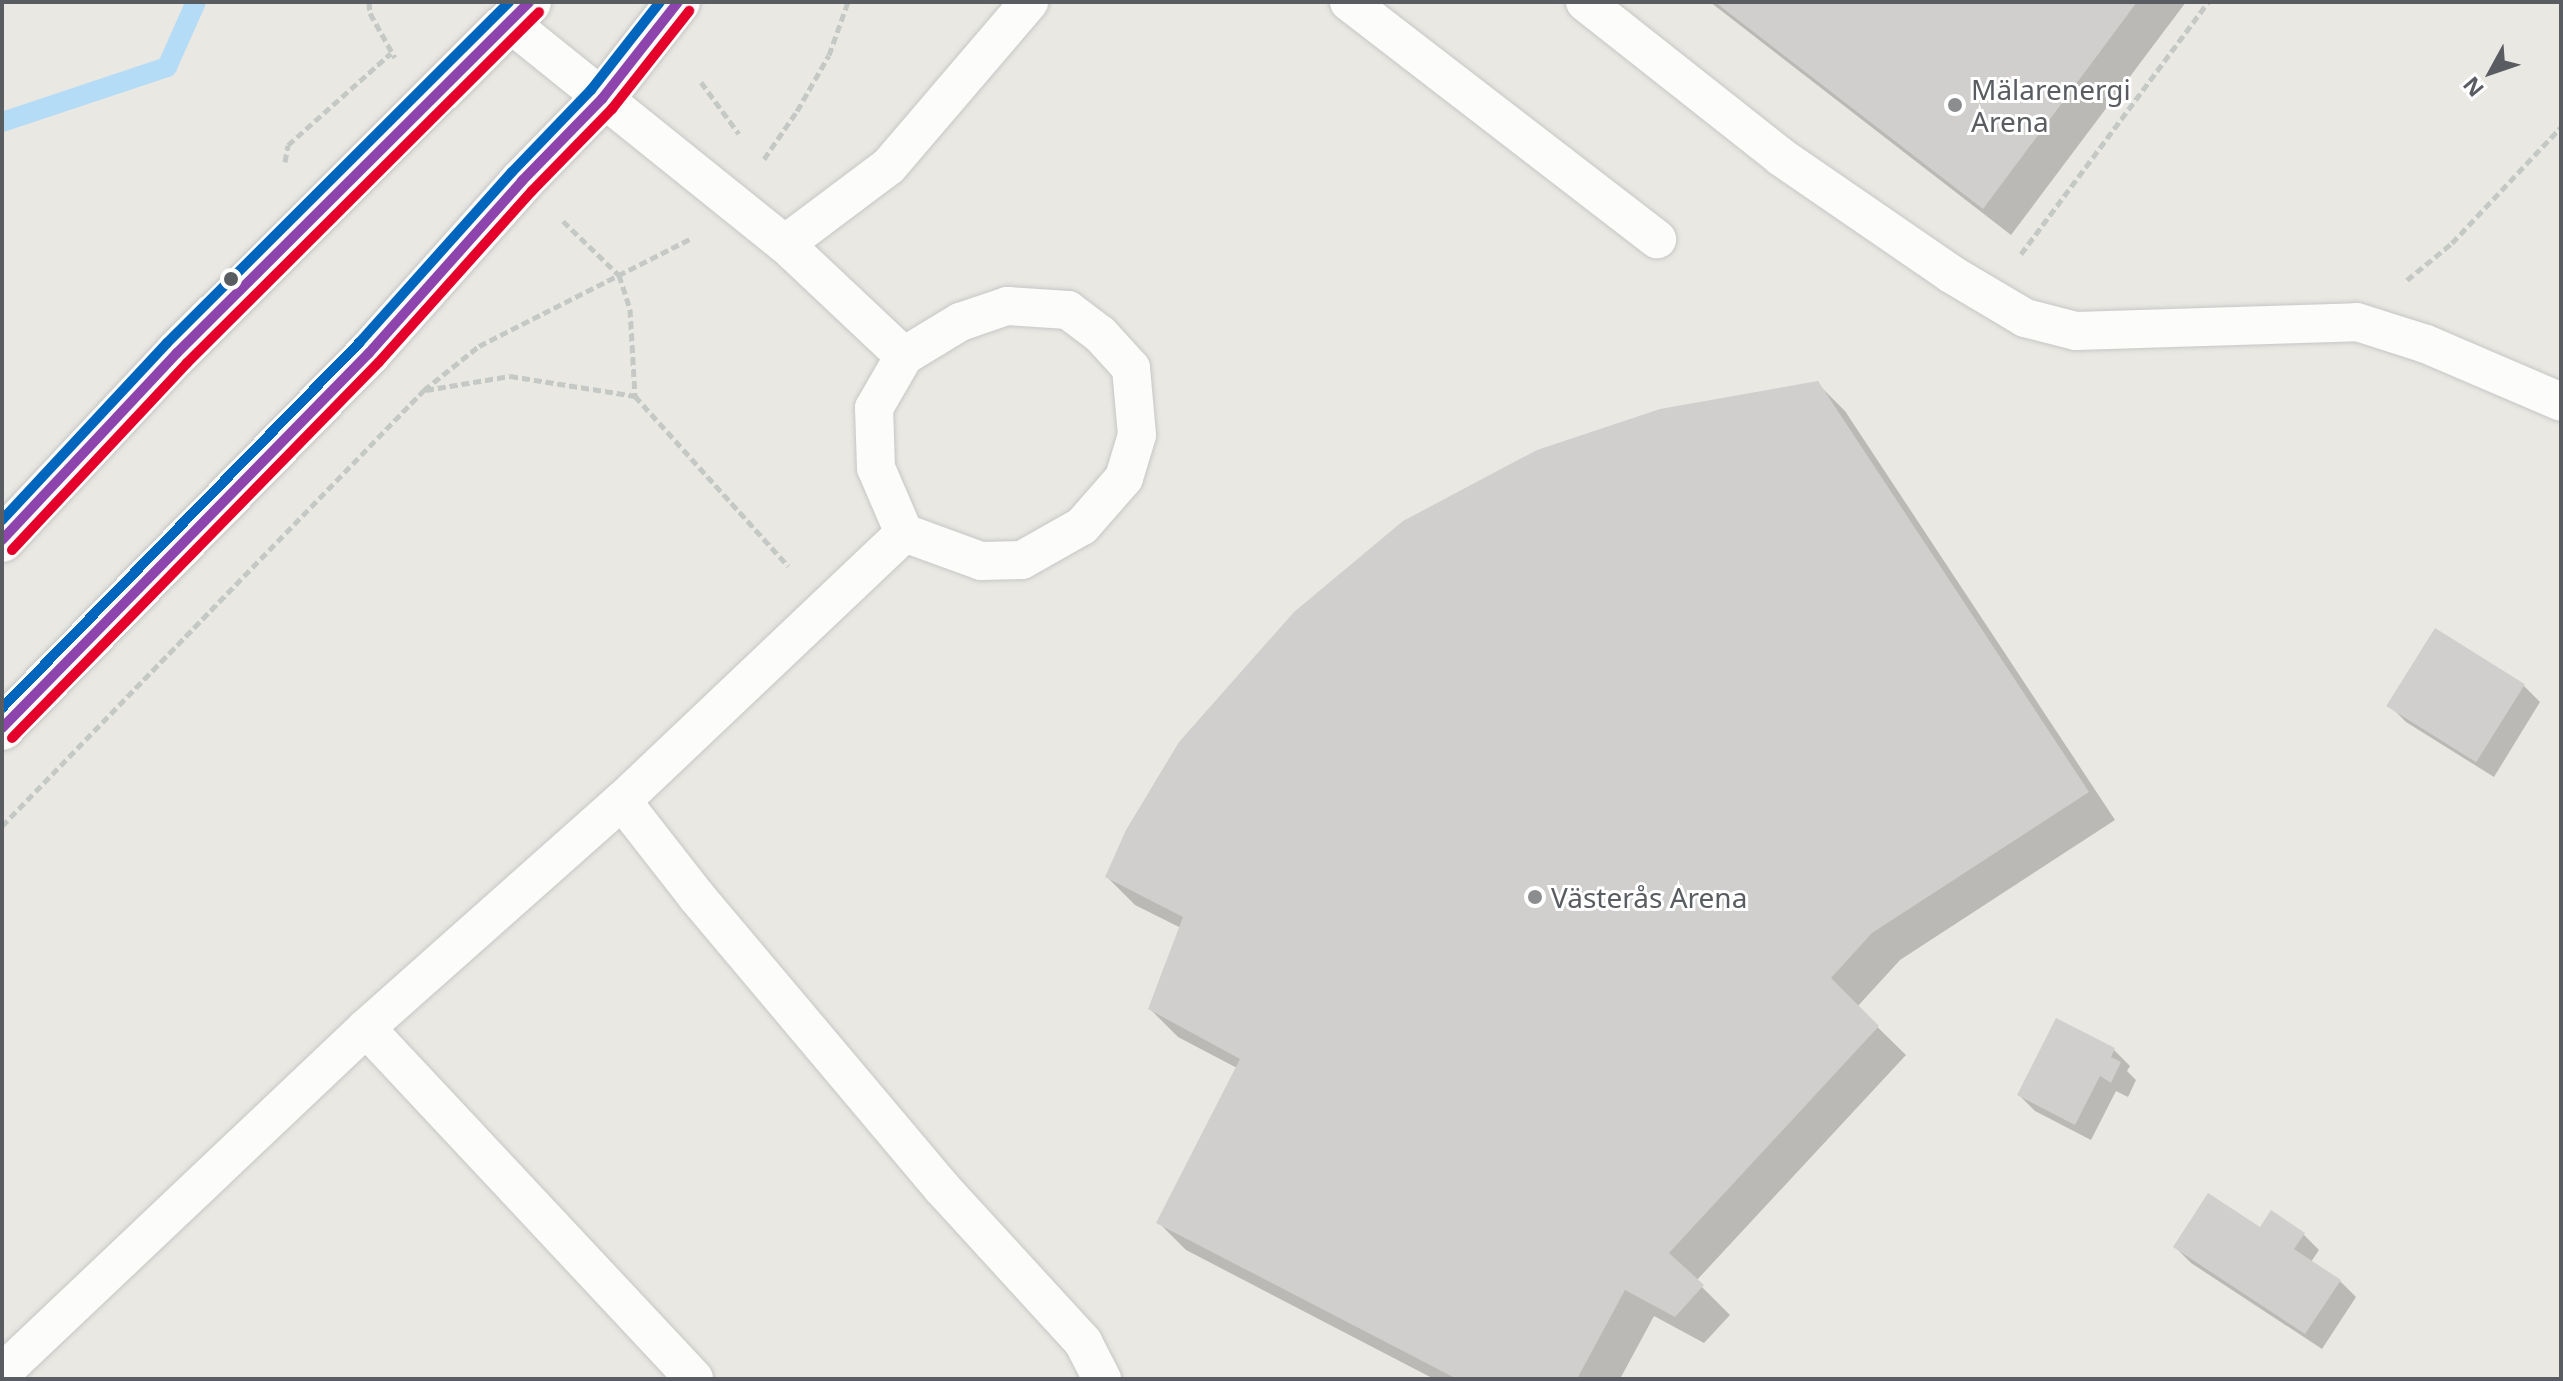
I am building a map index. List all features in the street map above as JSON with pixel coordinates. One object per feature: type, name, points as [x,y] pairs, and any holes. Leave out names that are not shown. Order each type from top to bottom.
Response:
[{"type":"street","points":[[2,728],[369,353],[522,181],[602,99],[678,2]]},
{"type":"street","points":[[2,540],[177,353],[520,13]]},
{"type":"lane","points":[[785,244],[889,166],[1029,2]]},
{"type":"lane","points":[[1349,2],[1657,239]]},
{"type":"lane","points":[[1585,2],[1781,157],[1951,274],[2025,318],[2076,331],[2357,322],[2426,344],[2561,402]]},
{"type":"lane","points":[[520,13],[602,99],[785,244],[904,356]]},
{"type":"lane","points":[[1007,306],[1068,310],[1100,334],[1131,368],[1137,435],[1124,478],[1082,526],[1022,560],[981,561],[904,533],[876,468],[874,408],[904,356],[960,322],[1007,306]]},
{"type":"lane","points":[[2,1373],[366,1028],[622,801],[904,533]]},
{"type":"lane","points":[[622,801],[697,897],[942,1188],[1083,1342],[1102,1379]]},
{"type":"lane","points":[[366,1028],[694,1379]]},
{"type":"path","points":[[2001,303],[2021,251],[2208,2]]},
{"type":"path","points":[[285,164],[288,145],[391,53]]},
{"type":"path","points":[[701,82],[744,140]]},
{"type":"path","points":[[2357,322],[2452,243],[2561,127]]},
{"type":"path","points":[[752,152],[761,163]]},
{"type":"path","points":[[2,826],[424,390],[479,346],[619,275],[630,309],[635,396],[826,608]]},
{"type":"path","points":[[424,390],[510,376],[635,396]]},
{"type":"building","name":"Mälarenergi Arena","points":[[1715,2],[2137,2],[1983,209]]},
{"type":"building","name":"Västerås Arena","points":[[1818,381],[2089,792],[1872,933],[1831,978],[1879,1026],[1669,1253],[1704,1285],[1675,1317],[1625,1290],[1577,1379],[1457,1379],[1156,1223],[1240,1059],[1148,1009],[1183,917],[1105,877],[1126,830],[1179,742],[1294,612],[1403,521],[1537,450],[1660,409]]},
{"type":"building","points":[[2435,628],[2525,684],[2476,762],[2386,706]]},
{"type":"building","points":[[2056,1018],[2115,1048],[2111,1057],[2121,1062],[2111,1083],[2100,1076],[2075,1125],[2017,1095]]},
{"type":"building","points":[[2208,1193],[2260,1227],[2271,1210],[2305,1233],[2294,1249],[2341,1280],[2305,1334],[2173,1247]]},
{"type":"waterway","points":[[2,122],[167,67],[196,2]]},
{"type":"transit line","points":[[2,520],[167,343],[509,2]]},
{"type":"transit line","points":[[2,540],[177,353],[529,2]]},
{"type":"transit line","points":[[2,708],[359,343],[512,172],[591,90],[660,2]]},
{"type":"transit line","points":[[2,728],[369,353],[522,181],[602,99],[678,2]]},
{"type":"transit line","points":[[12,738],[379,362],[532,191],[612,109],[689,11]]},
{"type":"transit line","points":[[12,550],[187,363],[539,12]]},
{"type":"place","name":"Mälarenergi Arena","points":[[1955,105]]},
{"type":"place","name":"Västerås Arena","points":[[1535,897]]}]
